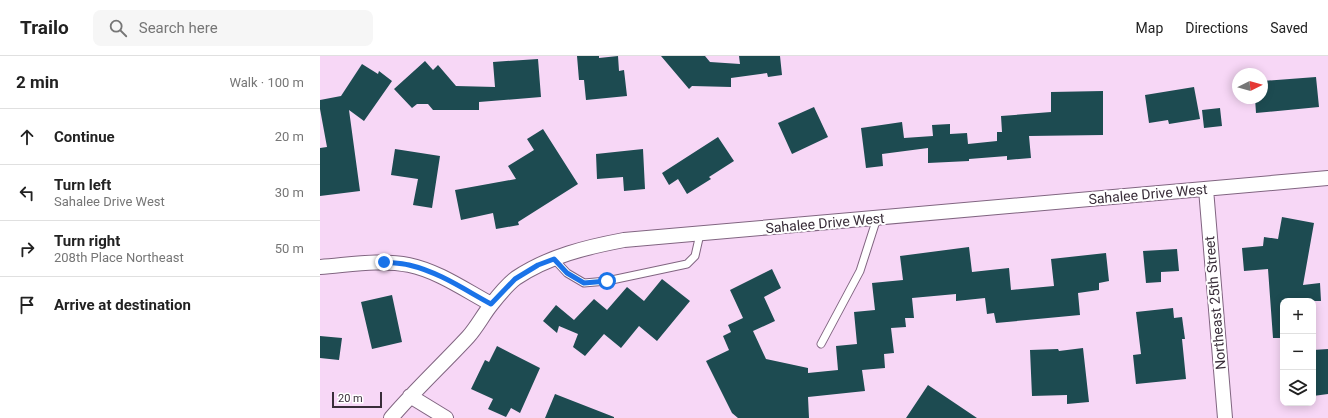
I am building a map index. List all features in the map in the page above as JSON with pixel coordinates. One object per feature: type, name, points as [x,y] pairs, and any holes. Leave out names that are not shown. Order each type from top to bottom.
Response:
[{"type":"street","name":"Sahalee Drive West","points":[[391,418],[410,396],[470,335],[491,304],[515,279],[538,265],[591,246],[624,240],[1328,178]]},
{"type":"street","name":"Northeast 25th Street","points":[[1206,189],[1224,418]]},
{"type":"street","points":[[320,267],[384,262],[408,264],[436,274],[491,304]]},
{"type":"street","points":[[410,396],[446,418]]},
{"type":"lane","points":[[821,344],[860,271],[877,218]]},
{"type":"lane","points":[[554,259],[567,273],[584,283],[607,281],[687,264],[695,256],[700,234]]},
{"type":"building","points":[[577,56],[599,56],[599,58],[618,56],[619,71],[624,70],[627,96],[586,100],[584,80],[579,80]]},
{"type":"building","points":[[661,56],[705,56],[710,62],[740,64],[739,56],[780,56],[782,75],[768,77],[767,73],[731,78],[731,87],[692,86],[689,89]]},
{"type":"building","points":[[538,59],[541,97],[479,102],[479,110],[433,110],[428,104],[417,104],[412,108],[394,89],[425,61],[433,70],[438,65],[456,86],[495,87],[493,62]]},
{"type":"building","points":[[362,64],[378,74],[379,71],[392,81],[364,121],[349,110],[360,191],[320,196],[320,148],[327,147],[320,109],[320,100],[341,96]]},
{"type":"building","points":[[1316,77],[1319,107],[1256,113],[1255,104],[1268,104],[1268,81]]},
{"type":"building","points":[[1194,87],[1200,119],[1169,124],[1168,120],[1149,123],[1145,95]]},
{"type":"building","points":[[1103,91],[1103,135],[1029,136],[1031,158],[1007,160],[1007,156],[969,159],[969,161],[928,163],[928,148],[882,154],[883,166],[866,168],[861,128],[902,122],[904,138],[933,136],[932,125],[950,124],[950,134],[967,133],[968,144],[997,141],[997,132],[1002,132],[1001,116],[1051,112],[1051,92]]},
{"type":"building","points":[[814,107],[828,137],[792,154],[778,123]]},
{"type":"building","points":[[1220,108],[1222,126],[1204,128],[1202,110]]},
{"type":"building","points":[[543,129],[578,184],[518,222],[519,225],[496,229],[493,213],[461,220],[455,190],[516,179],[508,166],[534,150],[527,139]]},
{"type":"building","points":[[718,137],[734,161],[709,177],[711,179],[687,194],[678,179],[669,185],[662,173]]},
{"type":"building","points":[[395,149],[440,156],[432,208],[413,205],[418,179],[391,175]]},
{"type":"building","points":[[643,149],[645,189],[624,191],[623,177],[597,179],[596,154]]},
{"type":"building","points":[[1282,217],[1314,223],[1303,285],[1320,283],[1321,301],[1316,301],[1316,298],[1280,298],[1280,338],[1273,338],[1268,269],[1244,271],[1242,248],[1263,246],[1264,237],[1278,239]]},
{"type":"building","points":[[969,247],[972,272],[1009,268],[1011,290],[1054,286],[1051,259],[1106,253],[1109,281],[1099,283],[1099,290],[1078,293],[1080,315],[996,323],[994,313],[987,314],[985,298],[956,301],[956,294],[912,298],[914,318],[905,318],[906,327],[891,328],[894,353],[884,354],[885,368],[862,370],[865,391],[808,397],[809,418],[738,418],[732,413],[706,361],[729,350],[723,336],[731,332],[728,325],[743,318],[730,290],[772,269],[781,288],[764,297],[775,321],[753,331],[766,359],[808,368],[808,373],[838,370],[836,346],[857,344],[854,312],[875,310],[872,283],[903,280],[900,256]]},
{"type":"building","points":[[1177,249],[1179,271],[1161,272],[1161,282],[1146,283],[1143,251]]},
{"type":"building","points":[[662,279],[690,301],[657,341],[639,326],[621,348],[604,334],[585,356],[573,347],[578,334],[559,326],[557,333],[543,321],[556,305],[574,320],[594,299],[607,310],[627,287],[644,301]]},
{"type":"building","points":[[392,295],[402,342],[372,349],[361,302]]},
{"type":"building","points":[[1173,308],[1174,318],[1182,317],[1185,339],[1182,339],[1186,379],[1136,384],[1133,355],[1141,354],[1136,312]]},
{"type":"building","points":[[320,336],[342,338],[339,360],[320,358]]},
{"type":"building","points":[[497,346],[540,368],[520,413],[511,408],[506,417],[488,409],[493,399],[471,389],[485,360],[489,362]]},
{"type":"building","points":[[1083,348],[1089,402],[1067,404],[1067,395],[1032,396],[1030,350],[1058,349],[1059,351]]},
{"type":"building","points":[[1328,349],[1328,394],[1316,396],[1316,370],[1316,350]]},
{"type":"building","points":[[928,385],[977,418],[906,418]]},
{"type":"building","points":[[555,394],[614,417],[614,418],[545,418]]},
{"type":"route","points":[[384,262],[408,264],[421,268],[436,274],[491,304],[515,279],[538,265],[554,259],[567,273],[584,283],[607,281]]}]
